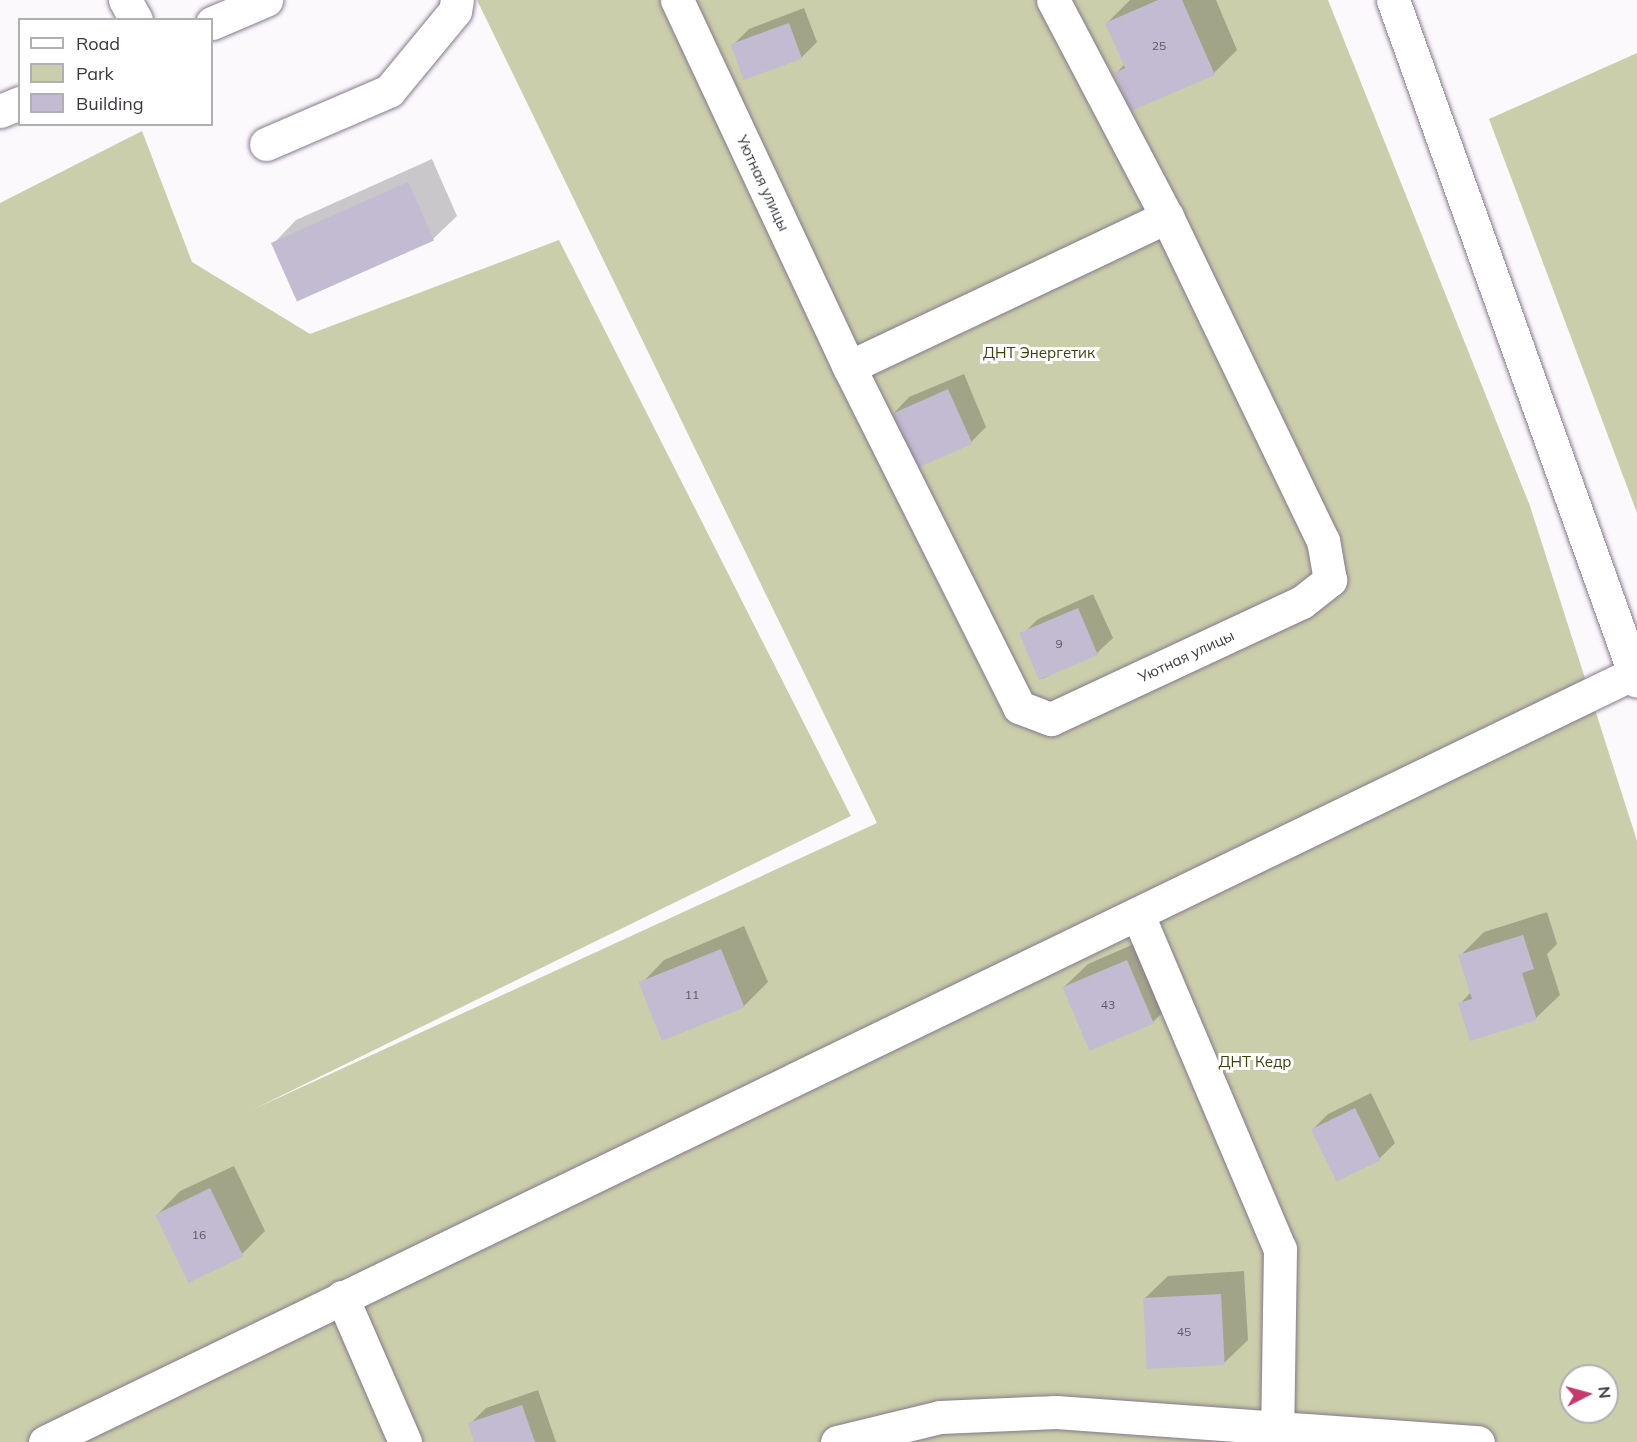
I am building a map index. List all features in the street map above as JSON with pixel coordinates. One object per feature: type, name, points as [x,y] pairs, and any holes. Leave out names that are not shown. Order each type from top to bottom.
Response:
[{"type":"street","points":[[125,0],[135,18]]},
{"type":"street","points":[[213,23],[266,0]]},
{"type":"street","points":[[266,144],[389,91],[455,11],[457,0]]},
{"type":"street","name":"Уютная улицы","points":[[677,0],[849,367],[1019,707],[1051,719],[1302,602],[1330,580],[1323,541],[1167,217],[1053,0]]},
{"type":"street","points":[[45,1442],[342,1297],[1636,677],[1393,0]]},
{"type":"street","points":[[0,111],[18,104]]},
{"type":"street","points":[[849,367],[1167,217]]},
{"type":"street","points":[[1138,915],[1280,1249],[1278,1434]]},
{"type":"street","points":[[342,1297],[405,1442]]},
{"type":"street","points":[[837,1442],[940,1417],[1056,1412],[1278,1434],[1478,1442]]},
{"type":"green space","points":[[477,0],[1328,0],[1530,506],[1637,841],[1637,1442],[0,1442],[0,203],[142,131],[192,262],[310,334],[559,240],[851,816],[252,1110],[877,823]]},
{"type":"green space","points":[[1637,53],[1637,513],[1489,119]]},
{"type":"building","points":[[1158,0],[1182,0],[1215,75],[1131,111],[1114,73],[1125,68],[1105,23]]},
{"type":"building","points":[[789,23],[802,59],[744,80],[731,44]]},
{"type":"building","points":[[408,182],[434,240],[297,301],[271,243]]},
{"type":"building","points":[[948,389],[972,444],[917,469],[892,414]]},
{"type":"building","points":[[1078,608],[1098,655],[1039,680],[1019,633]]},
{"type":"building","points":[[1523,935],[1534,969],[1522,973],[1537,1020],[1470,1041],[1458,1003],[1472,999],[1458,955]]},
{"type":"building","points":[[721,949],[745,1007],[662,1041],[638,982]]},
{"type":"building","points":[[1127,960],[1154,1024],[1090,1051],[1063,987]]},
{"type":"building","points":[[1355,1108],[1380,1160],[1336,1182],[1311,1129]]},
{"type":"building","points":[[210,1188],[243,1256],[188,1283],[155,1215]]},
{"type":"building","points":[[1221,1294],[1225,1365],[1147,1369],[1143,1298]]},
{"type":"building","points":[[522,1405],[535,1442],[474,1442],[468,1423]]},
{"type":"park label","name":"ДНТ Энергетик","points":[[1039,353]]},
{"type":"park label","name":"ДНТ Кедр","points":[[1255,1062]]}]
